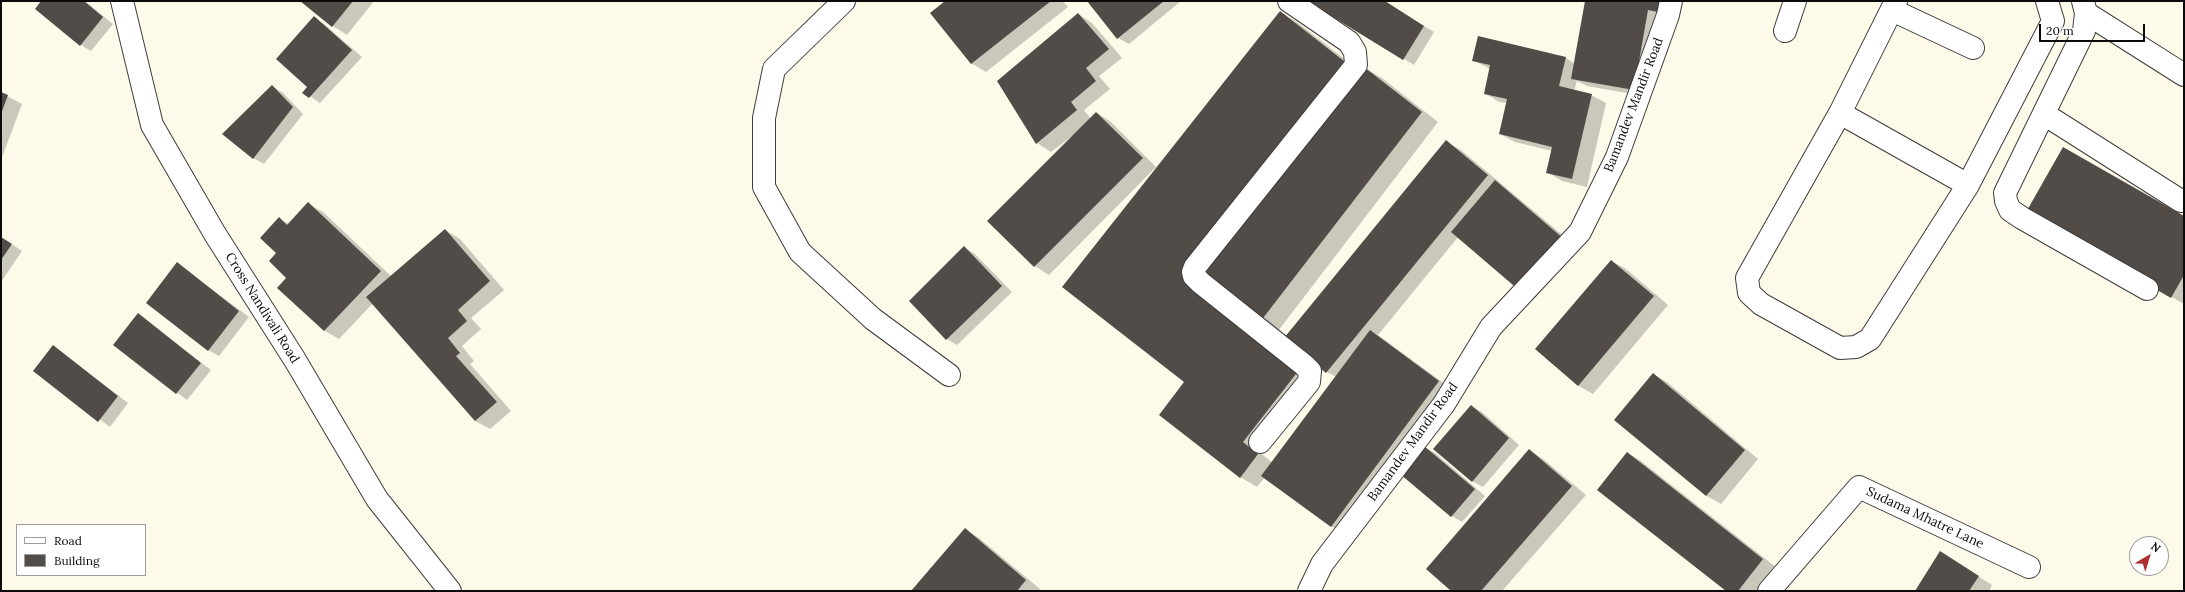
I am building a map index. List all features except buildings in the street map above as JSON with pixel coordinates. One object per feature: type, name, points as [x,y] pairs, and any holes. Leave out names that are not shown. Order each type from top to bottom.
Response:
[{"type":"street","name":"Cross Nandivali Road","points":[[122,1],[152,125],[215,234],[295,360],[377,499],[450,591]]},
{"type":"street","points":[[844,1],[774,69],[764,118],[764,186],[800,252],[873,318],[949,375]]},
{"type":"street","points":[[1260,442],[1309,382],[1310,371],[1201,283],[1194,276],[1193,272],[1195,267],[1356,65],[1355,52],[1349,42],[1289,1]]},
{"type":"street","name":"Bamandev Mandir Road","points":[[1309,591],[1322,564],[1444,404],[1491,327],[1580,232],[1617,157],[1668,15],[1671,1]]},
{"type":"street","points":[[1785,31],[1795,1]]},
{"type":"street","points":[[1973,48],[1894,6],[1840,113],[1748,278],[1749,293],[1761,304],[1840,348],[1856,347],[1870,339],[1968,185],[2053,21],[2047,1]]},
{"type":"street","points":[[2085,7],[2184,74]]},
{"type":"street","points":[[2085,7],[2084,31],[2005,193],[2010,210],[2147,289]]},
{"type":"street","points":[[1840,113],[1968,185]]},
{"type":"street","points":[[2044,114],[2181,201]]},
{"type":"street","name":"Sudama Mhatre Lane","points":[[1769,591],[1858,487],[2029,567]]}]
